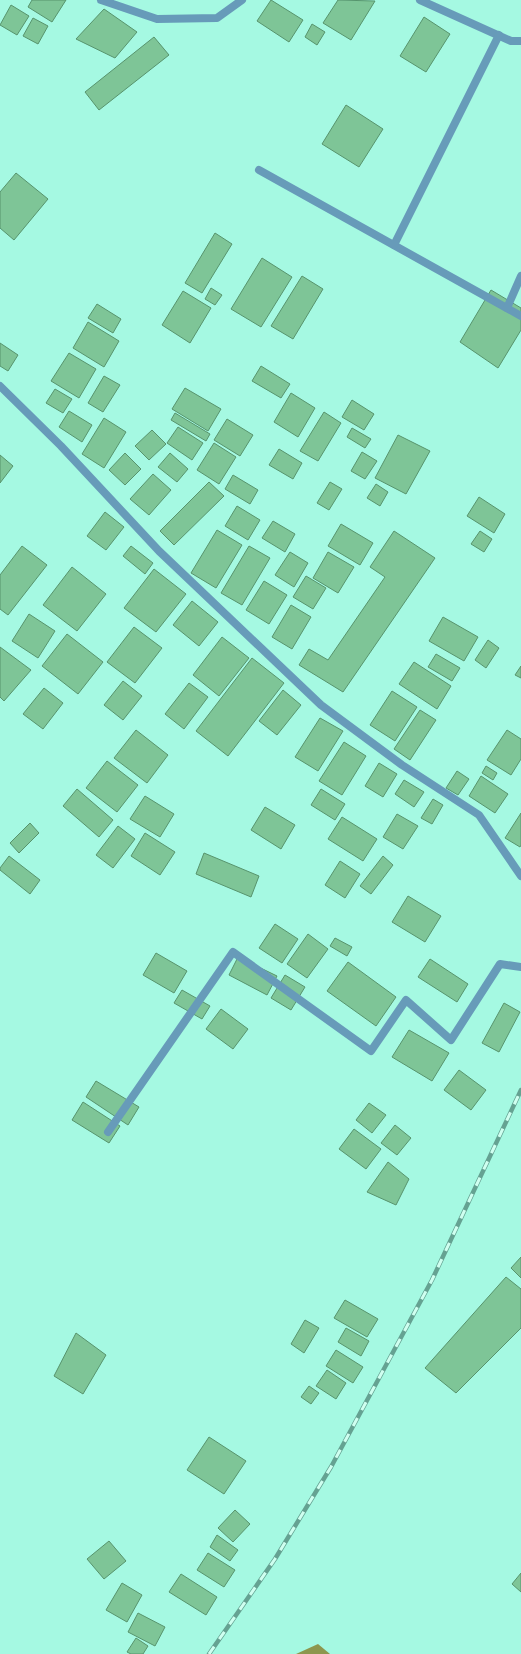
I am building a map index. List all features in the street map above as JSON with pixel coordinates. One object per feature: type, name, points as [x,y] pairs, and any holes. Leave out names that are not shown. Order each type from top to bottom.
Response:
[{"type":"street","points":[[101,0],[157,19],[217,18],[242,0]]},
{"type":"street","points":[[420,0],[511,41],[521,41]]},
{"type":"street","points":[[394,246],[499,35]]},
{"type":"street","points":[[259,170],[521,316]]},
{"type":"street","points":[[506,308],[521,276]]},
{"type":"street","points":[[0,386],[61,446],[159,551],[321,705],[402,765],[479,815],[521,876]]},
{"type":"street","points":[[108,1132],[233,952],[371,1051],[406,1000],[451,1040],[500,964],[521,968]]},
{"type":"shaded area","points":[[318,1644],[330,1654],[296,1654]]},
{"type":"building","points":[[32,0],[66,0],[52,22],[28,7]]},
{"type":"building","points":[[271,0],[303,20],[289,42],[257,21]]},
{"type":"building","points":[[338,0],[375,1],[351,40],[323,23]]},
{"type":"building","points":[[11,5],[29,16],[17,35],[0,25]]},
{"type":"building","points":[[104,9],[137,32],[115,58],[76,39]]},
{"type":"building","points":[[424,17],[450,34],[426,72],[400,56]]},
{"type":"building","points":[[33,18],[48,26],[38,44],[23,36]]},
{"type":"building","points":[[312,24],[325,32],[317,45],[305,37]]},
{"type":"building","points":[[154,37],[169,55],[99,110],[85,92]]},
{"type":"building","points":[[346,105],[383,129],[359,167],[322,144]]},
{"type":"building","points":[[16,173],[48,199],[14,240],[0,228],[0,192]]},
{"type":"building","points":[[215,233],[232,244],[202,293],[185,283]]},
{"type":"building","points":[[262,258],[292,277],[261,327],[231,309]]},
{"type":"building","points":[[302,276],[323,289],[293,339],[271,326]]},
{"type":"building","points":[[211,288],[222,295],[215,305],[205,299]]},
{"type":"building","points":[[491,290],[521,308],[521,330],[498,368],[460,342]]},
{"type":"building","points":[[183,291],[211,308],[190,343],[162,325]]},
{"type":"building","points":[[97,304],[121,319],[113,333],[88,318]]},
{"type":"building","points":[[88,322],[119,341],[104,367],[73,348]]},
{"type":"building","points":[[0,343],[18,355],[8,371],[0,366]]},
{"type":"building","points":[[69,353],[96,369],[79,398],[51,381]]},
{"type":"building","points":[[261,366],[290,384],[281,398],[252,381]]},
{"type":"building","points":[[104,376],[120,385],[103,412],[88,403]]},
{"type":"building","points":[[185,388],[221,409],[208,431],[172,409]]},
{"type":"building","points":[[55,389],[72,399],[63,413],[46,403]]},
{"type":"building","points":[[291,393],[315,408],[298,437],[274,422]]},
{"type":"building","points":[[352,400],[374,414],[364,430],[342,417]]},
{"type":"building","points":[[69,411],[92,425],[82,442],[59,427]]},
{"type":"building","points":[[324,412],[341,423],[318,461],[300,451]]},
{"type":"building","points":[[175,413],[210,434],[206,441],[171,420]]},
{"type":"building","points":[[104,418],[126,432],[104,468],[82,454]]},
{"type":"building","points":[[227,419],[253,435],[240,456],[214,440]]},
{"type":"building","points":[[178,427],[203,443],[192,460],[167,443]]},
{"type":"building","points":[[352,428],[371,439],[365,448],[347,437]]},
{"type":"building","points":[[152,430],[166,444],[149,460],[135,446]]},
{"type":"building","points":[[398,435],[430,451],[406,494],[375,478]]},
{"type":"building","points":[[214,443],[236,457],[219,484],[197,470]]},
{"type":"building","points":[[279,449],[302,463],[293,479],[269,465]]},
{"type":"building","points":[[362,452],[377,461],[365,479],[351,471]]},
{"type":"building","points":[[125,453],[141,469],[125,485],[109,470]]},
{"type":"building","points":[[170,453],[188,469],[177,482],[158,467]]},
{"type":"building","points":[[0,455],[13,466],[0,483]]},
{"type":"building","points":[[153,474],[171,490],[149,515],[130,499]]},
{"type":"building","points":[[233,475],[258,490],[250,504],[225,489]]},
{"type":"building","points":[[209,482],[224,496],[174,545],[160,531]]},
{"type":"building","points":[[330,482],[342,489],[329,510],[317,503]]},
{"type":"building","points":[[376,484],[388,492],[380,506],[367,498]]},
{"type":"building","points":[[479,497],[505,514],[494,533],[467,516]]},
{"type":"building","points":[[237,506],[260,520],[248,540],[225,526]]},
{"type":"building","points":[[105,512],[124,527],[106,550],[87,536]]},
{"type":"building","points":[[273,521],[295,534],[285,552],[262,538]]},
{"type":"building","points":[[341,524],[373,543],[360,565],[328,546]]},
{"type":"building","points":[[217,530],[242,545],[216,588],[191,573]]},
{"type":"building","points":[[394,531],[435,558],[343,692],[299,665],[309,649],[328,660],[385,577],[370,567]]},
{"type":"building","points":[[480,531],[492,539],[484,552],[471,544]]},
{"type":"building","points":[[22,546],[47,565],[8,615],[0,609],[0,575]]},
{"type":"building","points":[[131,546],[153,563],[145,574],[123,556]]},
{"type":"building","points":[[249,546],[270,558],[242,605],[221,593]]},
{"type":"building","points":[[290,552],[308,563],[294,587],[275,575]]},
{"type":"building","points":[[328,552],[354,567],[338,593],[313,578]]},
{"type":"building","points":[[72,567],[106,594],[77,631],[43,605]]},
{"type":"building","points":[[154,569],[186,594],[156,632],[124,608]]},
{"type":"building","points":[[306,576],[326,588],[313,609],[293,597]]},
{"type":"building","points":[[264,581],[287,595],[269,624],[246,610]]},
{"type":"building","points":[[192,601],[218,622],[199,646],[173,625]]},
{"type":"building","points":[[291,605],[311,617],[292,649],[272,637]]},
{"type":"building","points":[[29,614],[55,631],[38,658],[12,641]]},
{"type":"building","points":[[443,617],[478,637],[464,661],[429,641]]},
{"type":"building","points":[[134,627],[162,648],[135,683],[107,662]]},
{"type":"building","points":[[67,634],[103,662],[78,694],[42,666]]},
{"type":"building","points":[[222,637],[249,658],[219,696],[193,675]]},
{"type":"building","points":[[488,640],[499,648],[486,668],[475,660]]},
{"type":"building","points":[[0,647],[31,670],[4,701],[0,697]]},
{"type":"building","points":[[436,654],[460,668],[452,681],[428,667]]},
{"type":"building","points":[[252,658],[284,683],[228,756],[196,731]]},
{"type":"building","points":[[414,662],[451,686],[437,709],[399,684]]},
{"type":"building","points":[[521,666],[521,678],[515,675]]},
{"type":"building","points":[[123,681],[142,696],[123,720],[104,705]]},
{"type":"building","points":[[189,683],[208,697],[184,729],[165,714]]},
{"type":"building","points":[[44,688],[63,703],[43,729],[23,714]]},
{"type":"building","points":[[283,690],[301,705],[277,735],[259,721]]},
{"type":"building","points":[[392,691],[417,707],[395,741],[370,725]]},
{"type":"building","points":[[420,710],[436,720],[410,760],[394,749]]},
{"type":"building","points":[[320,718],[343,731],[318,771],[295,757]]},
{"type":"building","points":[[136,730],[168,755],[147,783],[114,758]]},
{"type":"building","points":[[507,730],[521,739],[521,759],[511,775],[487,760]]},
{"type":"building","points":[[344,742],[366,756],[342,795],[319,781]]},
{"type":"building","points":[[107,761],[138,785],[117,812],[86,788]]},
{"type":"building","points":[[379,763],[397,774],[383,797],[365,786]]},
{"type":"building","points":[[486,766],[497,773],[493,780],[482,773]]},
{"type":"building","points":[[457,771],[469,779],[458,795],[446,788]]},
{"type":"building","points":[[481,776],[508,794],[495,813],[469,796]]},
{"type":"building","points":[[404,780],[424,792],[414,807],[395,794]]},
{"type":"building","points":[[77,789],[113,820],[99,837],[63,806]]},
{"type":"building","points":[[321,789],[345,804],[335,820],[311,805]]},
{"type":"building","points":[[145,796],[174,814],[160,837],[130,819]]},
{"type":"building","points":[[433,799],[443,805],[432,824],[421,818]]},
{"type":"building","points":[[265,807],[295,825],[281,849],[251,830]]},
{"type":"building","points":[[521,813],[521,845],[520,847],[505,838]]},
{"type":"building","points":[[397,814],[418,826],[403,849],[383,837]]},
{"type":"building","points":[[342,817],[377,839],[363,861],[328,839]]},
{"type":"building","points":[[30,823],[39,833],[19,853],[10,843]]},
{"type":"building","points":[[118,826],[135,839],[113,868],[96,855]]},
{"type":"building","points":[[145,833],[175,852],[160,875],[131,856]]},
{"type":"building","points":[[204,853],[259,876],[251,897],[196,874]]},
{"type":"building","points":[[9,856],[40,880],[30,894],[0,870]]},
{"type":"building","points":[[383,856],[393,865],[371,894],[360,886]]},
{"type":"building","points":[[340,861],[360,874],[345,898],[325,885]]},
{"type":"building","points":[[408,896],[441,916],[425,942],[392,922]]},
{"type":"building","points":[[275,924],[298,939],[282,963],[259,948]]},
{"type":"building","points":[[308,934],[328,949],[307,978],[287,964]]},
{"type":"building","points":[[335,938],[352,947],[347,956],[330,946]]},
{"type":"building","points":[[156,953],[187,971],[174,993],[143,975]]},
{"type":"building","points":[[238,957],[277,976],[267,995],[229,975]]},
{"type":"building","points":[[430,959],[468,984],[457,1002],[418,977]]},
{"type":"building","points":[[348,962],[396,997],[376,1026],[327,991]]},
{"type":"building","points":[[285,975],[305,987],[291,1010],[271,998]]},
{"type":"building","points":[[182,990],[210,1006],[202,1019],[174,1003]]},
{"type":"building","points":[[504,1003],[520,1012],[499,1052],[482,1043]]},
{"type":"building","points":[[221,1009],[248,1029],[233,1049],[206,1029]]},
{"type":"building","points":[[409,1030],[449,1053],[432,1081],[392,1057]]},
{"type":"building","points":[[459,1070],[486,1090],[471,1110],[444,1090]]},
{"type":"building","points":[[96,1081],[139,1107],[128,1125],[86,1097]]},
{"type":"building","points":[[83,1102],[120,1126],[109,1143],[72,1120]]},
{"type":"building","points":[[369,1103],[386,1115],[372,1133],[356,1120]]},
{"type":"building","points":[[395,1125],[411,1138],[397,1155],[381,1143]]},
{"type":"building","points":[[354,1129],[381,1149],[366,1169],[339,1149]]},
{"type":"building","points":[[388,1162],[409,1179],[396,1205],[367,1192]]},
{"type":"building","points":[[521,1257],[521,1278],[511,1268]]},
{"type":"building","points":[[506,1277],[521,1289],[521,1328],[456,1393],[425,1368]]},
{"type":"building","points":[[345,1300],[378,1319],[367,1337],[334,1318]]},
{"type":"building","points":[[305,1320],[319,1328],[304,1353],[291,1344]]},
{"type":"building","points":[[346,1328],[369,1341],[361,1356],[338,1342]]},
{"type":"building","points":[[76,1333],[106,1355],[83,1394],[54,1376]]},
{"type":"building","points":[[336,1350],[363,1367],[353,1383],[326,1366]]},
{"type":"building","points":[[327,1370],[346,1383],[336,1399],[316,1386]]},
{"type":"building","points":[[309,1386],[319,1393],[311,1404],[301,1397]]},
{"type":"building","points":[[209,1437],[246,1461],[224,1494],[187,1470]]},
{"type":"building","points":[[235,1510],[250,1524],[233,1542],[218,1528]]},
{"type":"building","points":[[217,1535],[238,1550],[230,1561],[210,1547]]},
{"type":"building","points":[[109,1541],[126,1561],[104,1579],[87,1559]]},
{"type":"building","points":[[208,1553],[235,1570],[224,1587],[197,1570]]},
{"type":"building","points":[[521,1573],[521,1592],[512,1584]]},
{"type":"building","points":[[181,1574],[217,1597],[206,1615],[169,1592]]},
{"type":"building","points":[[122,1583],[142,1595],[127,1622],[106,1610]]},
{"type":"building","points":[[138,1613],[165,1627],[155,1646],[128,1632]]},
{"type":"building","points":[[136,1638],[148,1646],[143,1654],[131,1654],[127,1652]]},
{"type":"railway","points":[[209,1654],[275,1559],[331,1467],[432,1280],[521,1090]]}]
